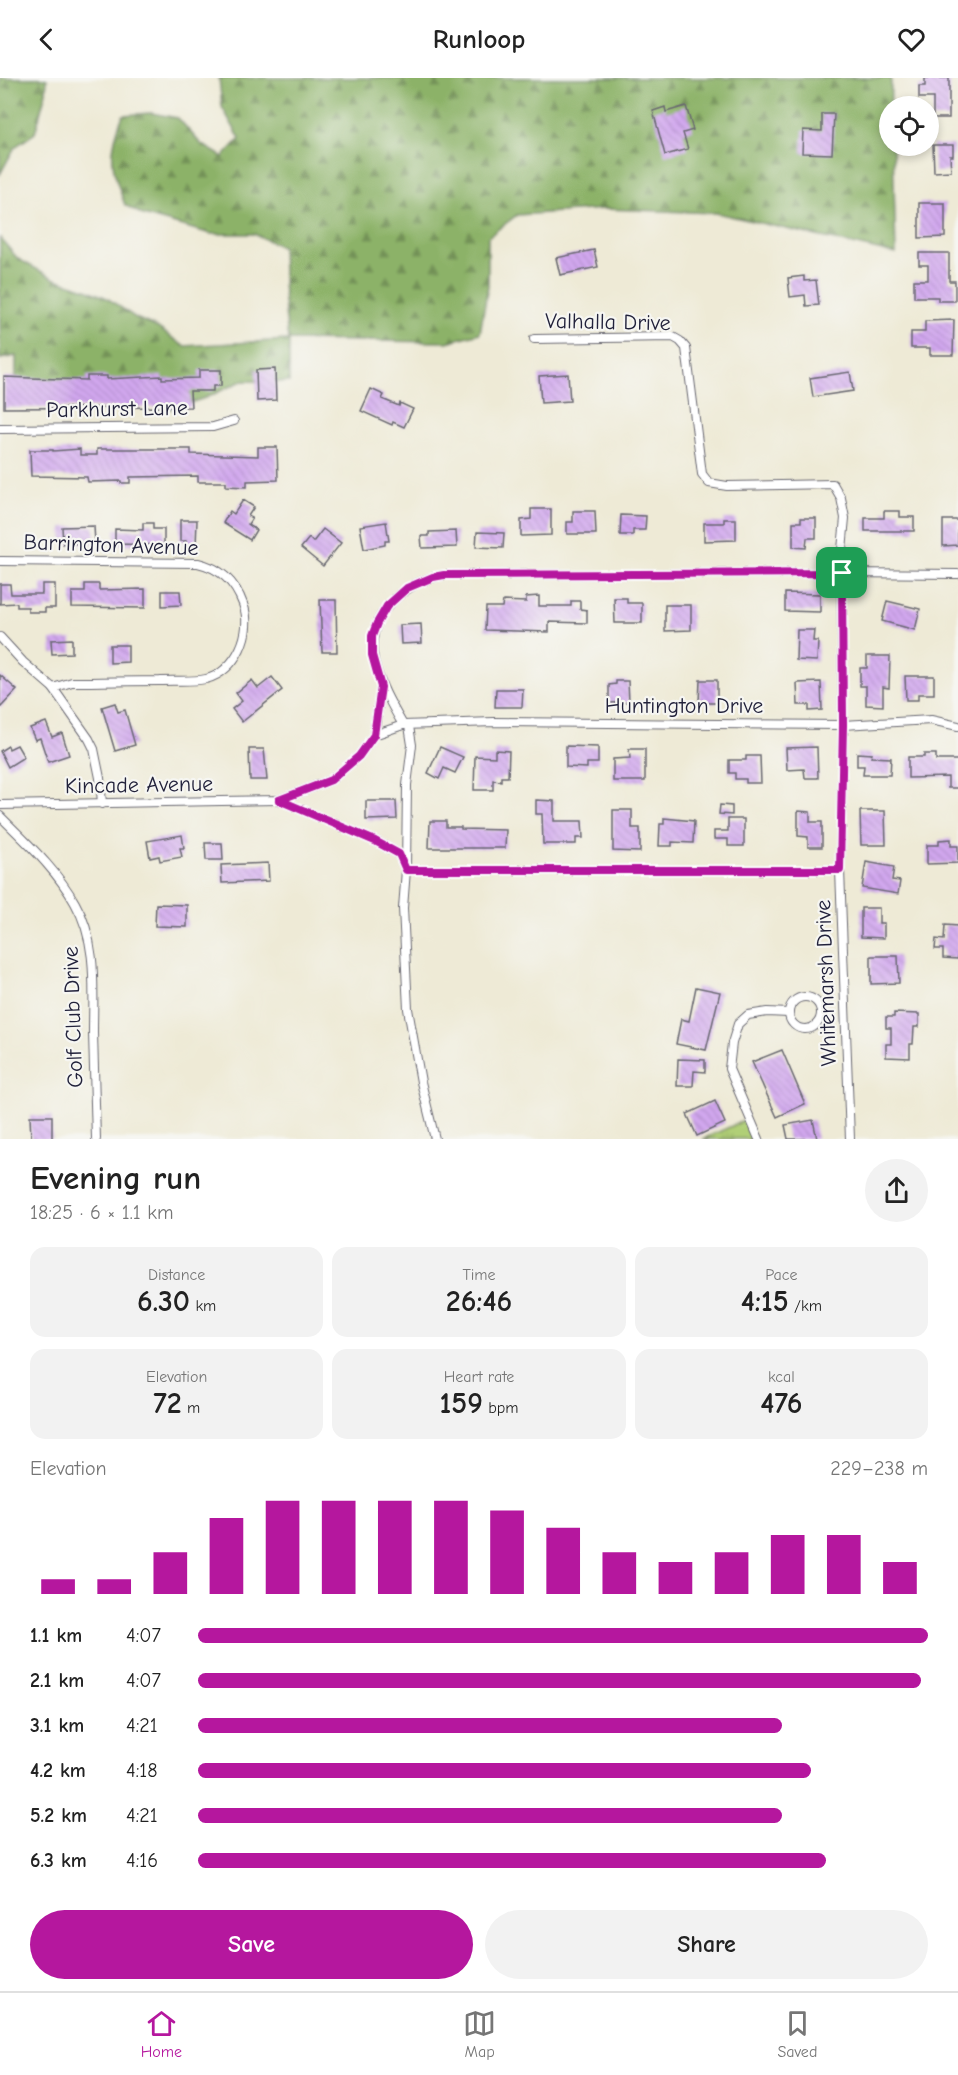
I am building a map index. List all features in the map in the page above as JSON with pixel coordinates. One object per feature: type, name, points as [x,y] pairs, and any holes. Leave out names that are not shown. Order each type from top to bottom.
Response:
[{"type":"street","name":"Valhalla Drive","points":[[534,339],[673,337],[680,341],[686,348],[702,474],[710,483],[727,486],[833,484],[841,498],[845,518],[842,573]]},
{"type":"street","name":"Parkhurst Lane","points":[[0,429],[213,427],[234,421]]},
{"type":"street","name":"Barrington Avenue","points":[[0,561],[198,563],[210,566],[231,582],[245,608],[246,628],[243,644],[231,663],[207,678],[72,682],[53,688]]},
{"type":"street","name":"Whitemarsh Drive","points":[[842,573],[843,725],[840,870],[850,1139]]},
{"type":"street","points":[[435,1139],[421,1082],[408,1009],[403,908],[407,785],[412,745],[406,726],[381,687],[372,655],[372,636],[387,606],[407,588],[433,577],[456,575],[958,574]]},
{"type":"street","points":[[0,637],[23,662],[53,688],[90,739],[94,749],[102,804]]},
{"type":"street","points":[[279,800],[331,780],[359,756],[374,735],[381,687]]},
{"type":"street","name":"Huntington Drive","points":[[374,735],[406,726],[494,722],[843,725],[931,720],[958,726]]},
{"type":"street","points":[[279,800],[375,841],[399,854],[406,870]]},
{"type":"street","name":"Kincade Avenue","points":[[0,805],[279,800]]},
{"type":"street","name":"Golf Club Drive","points":[[0,816],[59,879],[76,904],[91,942],[94,986],[96,1139]]},
{"type":"street","points":[[406,870],[840,870]]},
{"type":"street","points":[[759,1139],[729,1069],[732,1043],[738,1024],[748,1015],[767,1012],[789,1013]]},
{"type":"green space","points":[[0,78],[47,78],[46,92],[35,133],[15,147],[0,174]]},
{"type":"green space","points":[[219,78],[891,78],[891,96],[879,96],[879,156],[893,156],[896,254],[717,213],[604,209],[517,215],[488,237],[488,286],[480,333],[447,342],[289,340],[289,382],[242,381],[205,398],[172,409],[128,400],[16,400],[16,356],[0,359],[0,238],[18,259],[55,279],[107,298],[184,346],[288,340],[282,247],[254,234],[211,234],[143,215],[125,205],[114,170],[113,151],[123,115],[151,113],[178,118],[201,144],[223,157],[240,139],[222,107]]},
{"type":"green space","points":[[745,1120],[754,1139],[703,1139]]},
{"type":"building","points":[[925,78],[949,78],[949,118],[939,118],[939,96],[919,96],[919,86],[925,86]]},
{"type":"building","points":[[686,106],[693,130],[683,133],[688,149],[665,155],[653,111],[665,107],[666,112]]},
{"type":"building","points":[[822,114],[834,114],[832,154],[802,153],[803,130],[822,131]]},
{"type":"building","points":[[939,145],[953,145],[953,156],[950,156],[951,171],[934,172],[933,156],[939,156]]},
{"type":"building","points":[[919,203],[945,203],[945,237],[919,238]]},
{"type":"building","points":[[594,250],[598,267],[560,275],[556,258]]},
{"type":"building","points":[[919,253],[949,253],[949,281],[955,281],[955,301],[938,301],[938,297],[914,297],[914,280],[928,280],[928,265],[919,265]]},
{"type":"building","points":[[804,276],[804,281],[816,280],[819,305],[806,306],[805,295],[790,297],[788,278]]},
{"type":"building","points":[[954,320],[953,355],[930,355],[930,348],[911,348],[911,332],[925,332],[925,321]]},
{"type":"building","points":[[275,369],[276,400],[257,401],[256,370]]},
{"type":"building","points":[[199,370],[221,370],[221,386],[213,386],[213,391],[190,391],[191,407],[4,408],[4,377],[87,380],[87,376],[107,376],[107,379],[162,376],[162,379],[199,378]]},
{"type":"building","points":[[850,372],[853,391],[813,397],[810,378]]},
{"type":"building","points":[[568,374],[570,401],[541,403],[539,376]]},
{"type":"building","points":[[371,389],[384,395],[382,399],[413,409],[404,427],[393,422],[392,425],[361,411]]},
{"type":"building","points":[[258,447],[277,447],[278,480],[247,481],[247,487],[226,486],[226,482],[198,482],[198,476],[130,477],[130,483],[121,483],[121,481],[88,482],[87,477],[31,476],[30,450],[80,449],[80,455],[97,455],[97,449],[191,449],[191,454],[258,456]]},
{"type":"building","points":[[243,500],[254,507],[248,516],[252,518],[248,524],[256,530],[250,540],[223,523],[230,511],[234,514]]},
{"type":"building","points":[[531,509],[551,509],[551,535],[521,536],[521,520],[531,519]]},
{"type":"building","points":[[573,511],[595,511],[596,534],[567,534],[567,522],[573,522]]},
{"type":"building","points":[[884,511],[900,511],[900,517],[914,517],[914,531],[865,531],[865,518],[884,518]]},
{"type":"building","points":[[621,515],[646,516],[645,530],[633,530],[633,535],[620,535]]},
{"type":"building","points":[[801,518],[816,518],[816,538],[807,538],[806,548],[793,547],[793,522],[801,522]]},
{"type":"building","points":[[724,519],[736,519],[736,540],[704,541],[704,523],[724,523]]},
{"type":"building","points":[[180,520],[197,520],[196,546],[186,546],[186,541],[180,541]]},
{"type":"building","points":[[943,520],[958,520],[958,545],[943,546]]},
{"type":"building","points":[[386,522],[389,541],[385,541],[385,545],[364,549],[360,526]]},
{"type":"building","points":[[143,523],[153,523],[153,529],[164,529],[164,545],[115,544],[115,529],[143,530]]},
{"type":"building","points":[[94,526],[95,543],[63,544],[62,527]]},
{"type":"building","points":[[323,529],[341,543],[323,566],[301,548],[309,538],[313,542]]},
{"type":"building","points":[[456,531],[457,547],[422,548],[421,536],[429,536],[429,532]]},
{"type":"building","points":[[477,532],[504,533],[503,548],[476,547]]},
{"type":"building","points":[[0,584],[10,584],[11,594],[42,594],[42,584],[55,584],[55,608],[45,608],[45,612],[28,612],[28,607],[17,607],[17,603],[0,604]]},
{"type":"building","points":[[85,584],[99,584],[99,590],[145,589],[145,608],[72,607],[72,592],[85,592]]},
{"type":"building","points":[[162,591],[180,591],[181,605],[162,606]]},
{"type":"building","points":[[785,593],[820,594],[820,612],[785,611]]},
{"type":"building","points":[[539,596],[539,606],[571,606],[571,601],[580,601],[580,609],[587,610],[587,623],[549,622],[549,632],[485,630],[486,607],[502,607],[503,601],[526,602],[526,597]]},
{"type":"building","points":[[614,598],[627,598],[627,603],[642,603],[642,623],[615,623]]},
{"type":"building","points":[[320,600],[336,600],[337,652],[322,652]]},
{"type":"building","points":[[887,601],[920,609],[915,630],[882,621]]},
{"type":"building","points":[[665,605],[691,605],[691,630],[665,631]]},
{"type":"building","points":[[421,624],[422,643],[401,644],[400,625]]},
{"type":"building","points":[[797,630],[814,630],[813,641],[818,641],[817,661],[796,660]]},
{"type":"building","points":[[72,639],[72,653],[52,654],[51,640]]},
{"type":"building","points":[[110,645],[128,645],[128,662],[110,663]]},
{"type":"building","points":[[867,656],[890,656],[889,688],[883,687],[883,706],[866,705],[866,686],[860,686],[860,668],[867,668]]},
{"type":"building","points":[[0,675],[17,690],[0,708]]},
{"type":"building","points":[[905,676],[934,676],[934,694],[918,694],[918,700],[906,700]]},
{"type":"building","points":[[272,677],[282,690],[242,722],[232,709],[242,701],[236,693],[252,680],[258,688]]},
{"type":"building","points":[[700,680],[717,680],[717,703],[699,703]]},
{"type":"building","points":[[616,681],[628,681],[629,702],[609,703],[609,685],[616,684]]},
{"type":"building","points":[[821,682],[822,710],[809,711],[809,705],[798,705],[797,683]]},
{"type":"building","points":[[496,689],[523,689],[522,707],[495,707]]},
{"type":"building","points":[[115,703],[118,712],[125,710],[135,745],[115,751],[102,707]]},
{"type":"building","points":[[46,722],[52,737],[62,733],[69,755],[48,762],[40,738],[35,740],[30,728]]},
{"type":"building","points":[[17,745],[24,757],[8,767],[0,751],[8,746],[9,749]]},
{"type":"building","points":[[566,746],[598,747],[598,763],[587,763],[587,768],[566,767]]},
{"type":"building","points":[[440,747],[463,757],[455,773],[444,768],[439,779],[428,773]]},
{"type":"building","points":[[817,747],[818,778],[805,778],[804,769],[787,770],[786,748]]},
{"type":"building","points":[[249,749],[264,749],[267,780],[250,780]]},
{"type":"building","points":[[629,749],[645,749],[645,781],[613,781],[613,759],[630,758]]},
{"type":"building","points":[[495,750],[509,751],[508,777],[501,777],[501,781],[493,780],[493,790],[474,790],[475,756],[495,757]]},
{"type":"building","points":[[857,753],[872,754],[871,757],[891,758],[890,775],[863,775],[864,766],[857,766]]},
{"type":"building","points":[[924,754],[936,754],[936,760],[958,760],[958,788],[948,788],[948,777],[908,778],[908,757],[924,757]]},
{"type":"building","points":[[746,756],[760,756],[761,783],[746,783],[746,779],[735,779],[735,773],[729,773],[729,760],[746,760]]},
{"type":"building","points":[[536,800],[554,801],[554,821],[582,821],[583,838],[576,838],[576,844],[543,844],[542,814],[536,814]]},
{"type":"building","points":[[366,801],[396,801],[397,819],[366,820]]},
{"type":"building","points":[[720,805],[732,806],[732,815],[719,814]]},
{"type":"building","points":[[613,810],[632,810],[632,828],[640,828],[640,852],[613,851]]},
{"type":"building","points":[[798,811],[810,812],[810,822],[822,822],[822,847],[808,847],[808,837],[798,836]]},
{"type":"building","points":[[860,811],[885,811],[886,845],[861,845]]},
{"type":"building","points":[[664,818],[694,821],[693,843],[672,842],[672,846],[659,846],[660,824],[664,824]]},
{"type":"building","points":[[728,819],[744,819],[744,846],[728,846],[728,839],[714,839],[714,831],[728,831]]},
{"type":"building","points":[[430,821],[446,821],[446,827],[461,827],[461,829],[506,830],[505,848],[429,848]]},
{"type":"building","points":[[182,835],[184,848],[180,848],[182,857],[160,861],[159,856],[150,858],[147,841]]},
{"type":"building","points":[[951,839],[951,846],[958,846],[958,863],[927,864],[927,845],[939,845],[939,840]]},
{"type":"building","points":[[205,843],[222,843],[223,860],[206,860]]},
{"type":"building","points":[[866,862],[894,867],[892,880],[900,881],[898,894],[862,888]]},
{"type":"building","points":[[268,863],[269,881],[222,883],[221,865]]},
{"type":"building","points":[[156,904],[187,905],[187,927],[155,926]]},
{"type":"building","points":[[861,908],[879,908],[879,923],[884,923],[884,938],[861,937]]},
{"type":"building","points":[[945,925],[958,926],[958,959],[943,958],[943,949],[935,949],[936,939],[944,940]]},
{"type":"building","points":[[871,956],[898,956],[899,983],[871,984]]},
{"type":"building","points":[[696,987],[720,992],[706,1050],[676,1044],[681,1019],[689,1021]]},
{"type":"building","points":[[894,1013],[919,1014],[919,1027],[914,1027],[913,1044],[910,1044],[910,1058],[886,1057],[886,1044],[891,1044],[891,1028],[886,1028],[886,1017],[894,1017]]},
{"type":"building","points":[[782,1050],[805,1104],[777,1117],[752,1062]]},
{"type":"building","points":[[678,1059],[705,1060],[705,1072],[694,1071],[693,1086],[677,1086]]},
{"type":"building","points":[[715,1101],[725,1123],[697,1136],[687,1114]]},
{"type":"building","points":[[30,1116],[52,1116],[52,1139],[31,1139]]},
{"type":"building","points":[[813,1120],[817,1139],[788,1139],[785,1125]]},
{"type":"route","points":[[842,573],[843,725],[840,870],[485,872],[406,870],[399,854],[375,841],[279,800],[331,780],[359,756],[374,735],[381,687],[372,655],[372,636],[387,606],[407,588],[433,577],[444,575],[842,573]]}]
